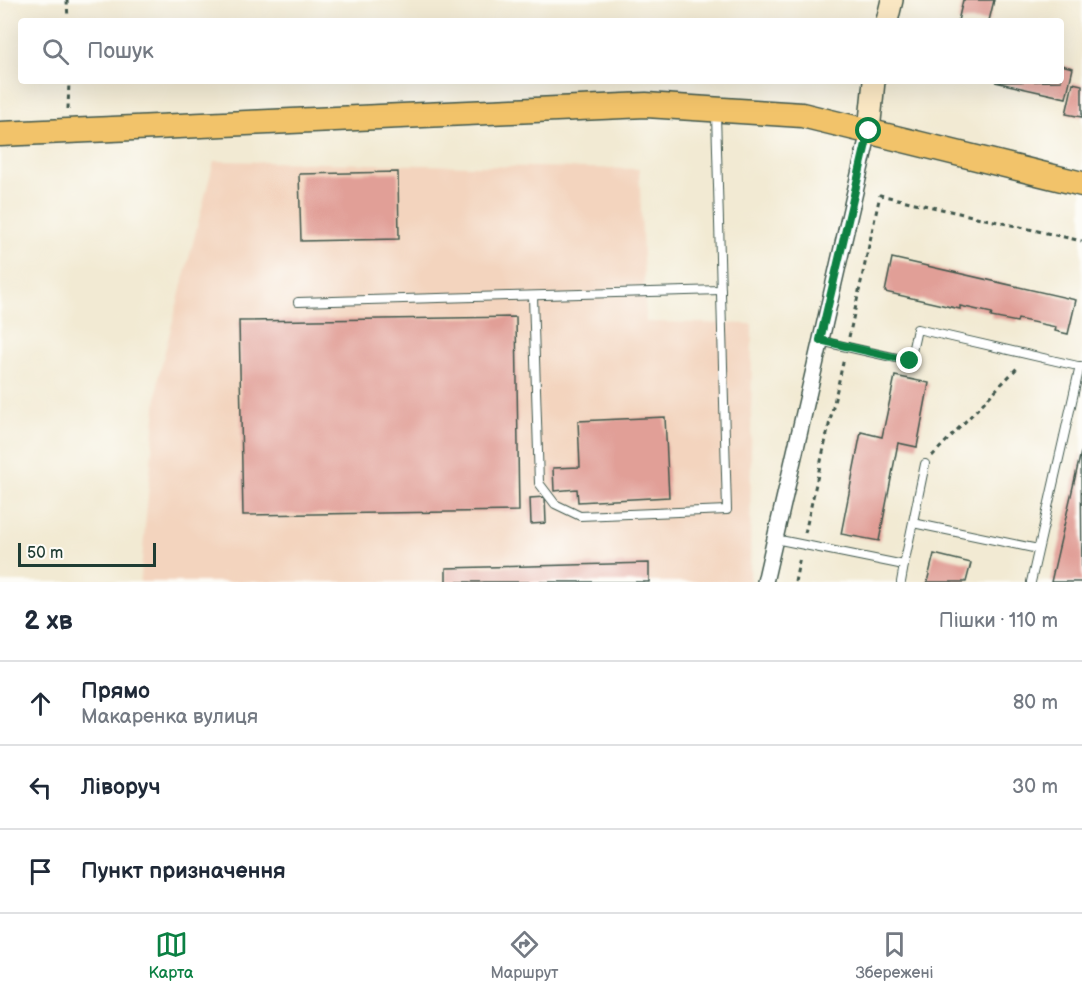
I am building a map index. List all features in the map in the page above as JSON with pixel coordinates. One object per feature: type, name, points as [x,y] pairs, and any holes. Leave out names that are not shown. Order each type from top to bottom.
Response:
[{"type":"main road","points":[[0,134],[646,105],[802,115],[1082,184]]},
{"type":"street","points":[[888,18],[892,0]]},
{"type":"street","points":[[765,582],[869,131],[874,84]]},
{"type":"lane","points":[[533,296],[539,483],[555,504],[580,516],[727,510],[716,110]]},
{"type":"lane","points":[[298,302],[721,290]]},
{"type":"lane","points":[[820,340],[910,361],[917,329],[1081,366],[1031,582]]},
{"type":"lane","points":[[901,582],[925,464]]},
{"type":"lane","points":[[913,523],[1038,549]]},
{"type":"lane","points":[[775,538],[904,566]]},
{"type":"path","points":[[67,0],[68,18]]},
{"type":"path","points":[[67,131],[69,84]]},
{"type":"path","points":[[795,582],[880,195],[1082,241]]},
{"type":"path","points":[[925,464],[1030,355]]},
{"type":"shaded area","points":[[214,161],[639,169],[646,322],[752,324],[750,582],[140,582],[159,375]]},
{"type":"building","points":[[963,0],[994,0],[990,18],[959,18]]},
{"type":"building","points":[[1064,66],[1073,68],[1066,98],[1004,84],[1064,84]]},
{"type":"building","points":[[1073,83],[1082,85],[1082,117],[1066,114]]},
{"type":"building","points":[[398,172],[399,239],[301,241],[299,174]]},
{"type":"building","points":[[892,258],[1076,300],[1068,334],[1055,331],[1056,327],[1018,319],[1017,322],[991,317],[992,313],[960,306],[960,309],[885,292]]},
{"type":"building","points":[[516,317],[519,511],[243,515],[239,321]]},
{"type":"building","points":[[895,376],[929,383],[917,447],[898,443],[879,541],[841,534],[861,432],[882,437]]},
{"type":"building","points":[[665,417],[669,497],[578,502],[577,489],[554,491],[553,468],[580,467],[578,421]]},
{"type":"building","points":[[1081,452],[1082,582],[1051,582]]},
{"type":"building","points":[[545,497],[546,523],[531,524],[530,498]]},
{"type":"building","points":[[934,554],[971,563],[966,582],[927,582]]},
{"type":"building","points":[[649,563],[649,582],[446,582],[446,568]]},
{"type":"route","points":[[869,131],[820,340],[910,361]]}]
